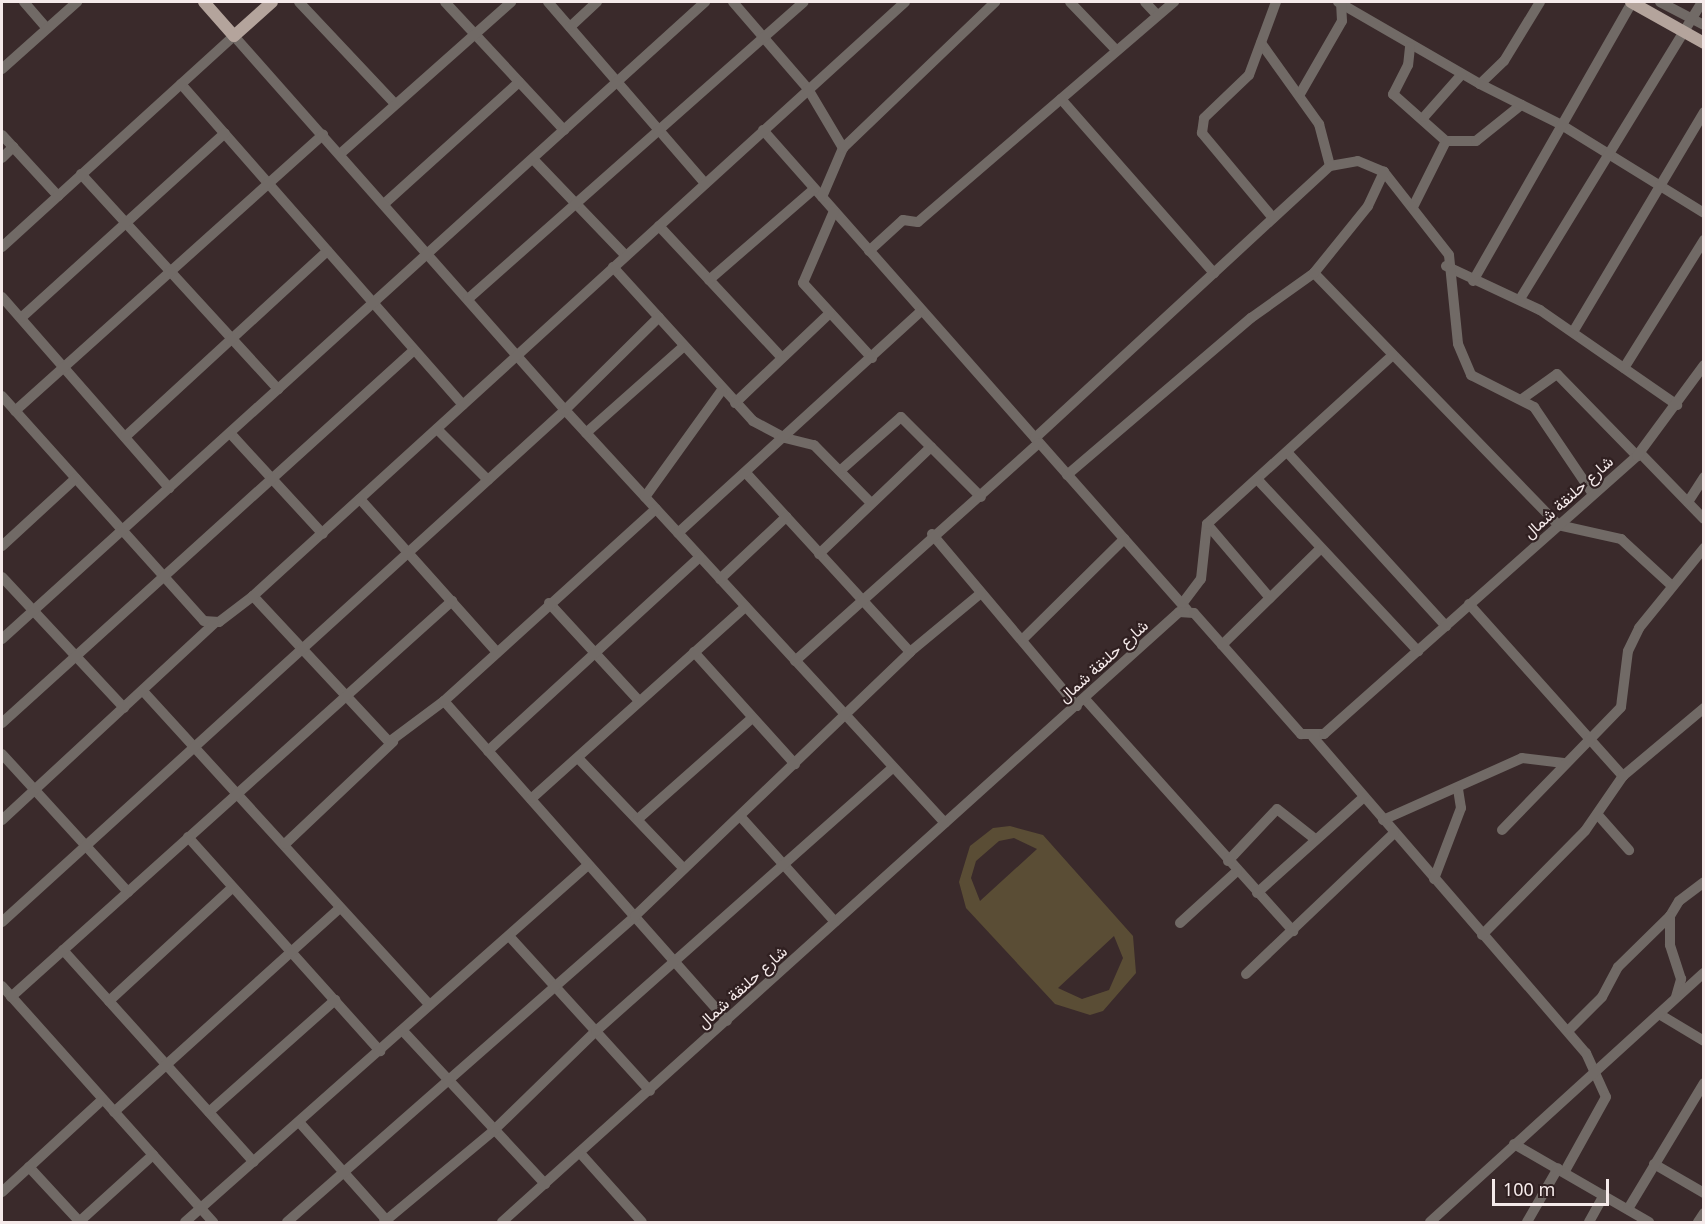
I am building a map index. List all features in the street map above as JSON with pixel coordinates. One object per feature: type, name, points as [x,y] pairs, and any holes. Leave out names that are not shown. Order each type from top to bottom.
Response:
[{"type":"main road","points":[[204,2],[234,36],[272,2]]},
{"type":"main road","points":[[1632,2],[1704,44]]},
{"type":"street","points":[[24,2],[47,28]]},
{"type":"street","points":[[2,69],[77,2]]},
{"type":"street","points":[[300,2],[395,104]]},
{"type":"street","points":[[445,2],[564,130]]},
{"type":"street","points":[[340,154],[511,2]]},
{"type":"street","points":[[548,2],[614,84],[705,183]]},
{"type":"street","points":[[570,27],[597,2]]},
{"type":"street","points":[[2,639],[705,2]]},
{"type":"street","points":[[733,2],[764,34],[808,89],[843,148]]},
{"type":"street","points":[[468,298],[764,34],[804,2]]},
{"type":"street","points":[[2,820],[214,624],[253,596],[322,534],[902,2]]},
{"type":"street","points":[[709,279],[818,193],[843,148],[995,2]]},
{"type":"street","points":[[1070,2],[1116,50]]},
{"type":"street","points":[[1145,2],[1156,15]]},
{"type":"street","points":[[869,251],[903,220],[918,222],[1156,15],[1174,2]]},
{"type":"street","points":[[1273,218],[1202,133],[1204,118],[1244,82],[1276,2]]},
{"type":"street","points":[[1300,94],[1342,21],[1340,2]]},
{"type":"street","points":[[1340,2],[1380,22],[1410,47],[1560,124],[1704,213]]},
{"type":"street","points":[[1480,84],[1504,61],[1540,2]]},
{"type":"street","points":[[1473,280],[1560,124],[1632,2]]},
{"type":"street","points":[[1660,2],[1704,26]]},
{"type":"street","points":[[1520,299],[1702,2]]},
{"type":"street","points":[[2,247],[234,36],[565,410],[945,824]]},
{"type":"street","points":[[1261,43],[1300,94],[1319,124],[1330,166]]},
{"type":"street","points":[[1410,47],[1408,65],[1393,94],[1424,117],[1446,141],[1476,141],[1521,105]]},
{"type":"street","points":[[1424,117],[1462,74]]},
{"type":"street","points":[[384,204],[519,82]]},
{"type":"street","points":[[181,84],[270,182],[371,304],[463,405]]},
{"type":"street","points":[[1061,99],[1214,273]]},
{"type":"street","points":[[1573,332],[1704,112]]},
{"type":"street","points":[[762,130],[920,312],[1037,440],[1184,607],[1222,645],[1298,731],[1313,737],[1482,935],[1570,1029],[1596,1072],[1606,1097],[1527,1222]]},
{"type":"street","points":[[21,318],[225,133]]},
{"type":"street","points":[[2,135],[58,196]]},
{"type":"street","points":[[15,411],[323,135]]},
{"type":"street","points":[[1413,207],[1446,141]]},
{"type":"street","points":[[2,158],[13,147]]},
{"type":"street","points":[[533,159],[626,256]]},
{"type":"street","points":[[795,661],[932,534],[981,497],[1037,440],[1330,166],[1358,161],[1384,172],[1413,207],[1449,255],[1446,266],[1462,361],[1485,385],[1522,399],[1544,416],[1593,494]]},
{"type":"street","points":[[1067,475],[1251,318],[1314,273],[1368,206],[1384,172]]},
{"type":"street","points":[[81,174],[278,389]]},
{"type":"street","points":[[834,211],[803,282],[872,358]]},
{"type":"street","points":[[658,226],[782,358]]},
{"type":"street","points":[[1624,368],[1704,240]]},
{"type":"street","points":[[124,437],[327,251]]},
{"type":"street","points":[[1446,266],[1520,299],[1573,332],[1677,405]]},
{"type":"street","points":[[613,267],[735,403],[785,438],[814,445],[871,503]]},
{"type":"street","points":[[1314,273],[1558,525],[1621,539],[1670,584]]},
{"type":"street","points":[[2,297],[169,488]]},
{"type":"street","points":[[678,533],[785,438],[920,312]]},
{"type":"street","points":[[735,403],[830,313]]},
{"type":"street","points":[[2,922],[565,410],[659,317]]},
{"type":"street","points":[[586,433],[683,347]]},
{"type":"street","points":[[2,723],[413,351]]},
{"type":"street","points":[[1270,598],[1207,524],[1394,355]]},
{"type":"street","name":"شارع حلنقة شمال","points":[[1313,737],[1418,651],[1638,455],[1702,369]]},
{"type":"street","points":[[1522,399],[1557,374],[1704,519]]},
{"type":"street","points":[[645,497],[722,390]]},
{"type":"street","points":[[2,396],[204,621],[214,624]]},
{"type":"street","points":[[841,470],[901,417],[981,497]]},
{"type":"street","points":[[437,429],[488,480]]},
{"type":"street","points":[[230,433],[322,534]]},
{"type":"street","points":[[819,554],[932,447]]},
{"type":"street","points":[[1287,452],[1446,626]]},
{"type":"street","points":[[746,473],[910,652]]},
{"type":"street","points":[[1688,502],[1704,477]]},
{"type":"street","points":[[2,546],[76,478]]},
{"type":"street","points":[[1257,479],[1320,549],[1418,651]]},
{"type":"street","points":[[360,499],[497,652]]},
{"type":"street","points":[[285,844],[393,742],[444,701],[549,603],[656,509]]},
{"type":"street","points":[[720,579],[786,517]]},
{"type":"street","name":"شارع حلنقة شمال","points":[[502,1222],[581,1154],[1184,607],[1201,579],[1207,524]]},
{"type":"street","points":[[932,534],[1022,640],[1293,931]]},
{"type":"street","points":[[1022,640],[1124,539]]},
{"type":"street","points":[[1502,830],[1564,763],[1595,740],[1621,707],[1628,651],[1670,584],[1704,548]]},
{"type":"street","points":[[1222,645],[1320,549]]},
{"type":"street","points":[[488,751],[700,557]]},
{"type":"street","points":[[2,577],[124,708]]},
{"type":"street","points":[[287,1222],[634,916],[910,652],[981,593]]},
{"type":"street","points":[[253,596],[393,742]]},
{"type":"street","points":[[11,996],[452,601]]},
{"type":"street","points":[[549,603],[639,701]]},
{"type":"street","points":[[1469,604],[1595,740],[1623,776]]},
{"type":"street","points":[[531,799],[745,607]]},
{"type":"street","points":[[694,652],[795,764]]},
{"type":"street","points":[[143,691],[285,844],[339,909],[430,1005]]},
{"type":"street","points":[[444,701],[727,1021]]},
{"type":"street","points":[[1482,935],[1598,815],[1623,776],[1703,710]]},
{"type":"street","points":[[638,819],[752,718]]},
{"type":"street","points":[[2,753],[128,892]]},
{"type":"street","points":[[578,758],[683,868]]},
{"type":"street","points":[[1383,820],[1458,790],[1522,758],[1564,763]]},
{"type":"street","points":[[299,1122],[386,1222],[492,1132],[596,1031],[893,767]]},
{"type":"street","points":[[1434,879],[1461,808],[1458,790]]},
{"type":"street","points":[[1257,893],[1364,797]]},
{"type":"street","points":[[1228,861],[1277,809],[1315,839]]},
{"type":"street","points":[[1598,815],[1629,850]]},
{"type":"street","points":[[740,816],[785,863],[835,922]]},
{"type":"street","points":[[1246,974],[1395,833]]},
{"type":"street","points":[[189,837],[380,1051]]},
{"type":"street","points":[[185,1222],[510,937],[588,865]]},
{"type":"street","points":[[1180,923],[1237,871]]},
{"type":"street","points":[[1570,1029],[1602,997],[1618,967],[1670,916],[1679,901],[1704,882]]},
{"type":"street","points":[[109,1001],[233,887]]},
{"type":"street","points":[[114,1112],[339,909]]},
{"type":"street","points":[[1670,916],[1670,945],[1681,979],[1672,1005]]},
{"type":"street","points":[[510,937],[650,1091]]},
{"type":"street","points":[[63,950],[254,1162]]},
{"type":"street","points":[[1430,1222],[1514,1144],[1659,1014],[1672,1005],[1704,973]]},
{"type":"street","points":[[2,986],[213,1222]]},
{"type":"street","points":[[209,1112],[334,1000]]},
{"type":"street","points":[[1659,1014],[1704,1041]]},
{"type":"street","points":[[403,1031],[492,1132],[545,1184]]},
{"type":"street","points":[[1628,1209],[1704,1083]]},
{"type":"street","points":[[2,1192],[103,1099]]},
{"type":"street","points":[[1514,1144],[1562,1169],[1648,1222]]},
{"type":"street","points":[[581,1154],[642,1222]]},
{"type":"street","points":[[29,1167],[79,1222],[153,1155]]},
{"type":"street","points":[[1654,1164],[1704,1193]]},
{"type":"street","points":[[1589,1222],[1604,1196]]},
{"type":"street","points":[[1698,1222],[1704,1213]]},
{"type":"shaded area","points":[[1010,826],[1043,835],[1133,936],[1136,973],[1103,1011],[1090,1015],[1055,1004],[966,908],[959,882],[970,846],[993,828]],"holes":[[[1014,838],[1037,849],[980,901],[971,878],[976,861],[999,841]],[[1114,936],[1123,958],[1109,990],[1082,999],[1058,988]]]}]
